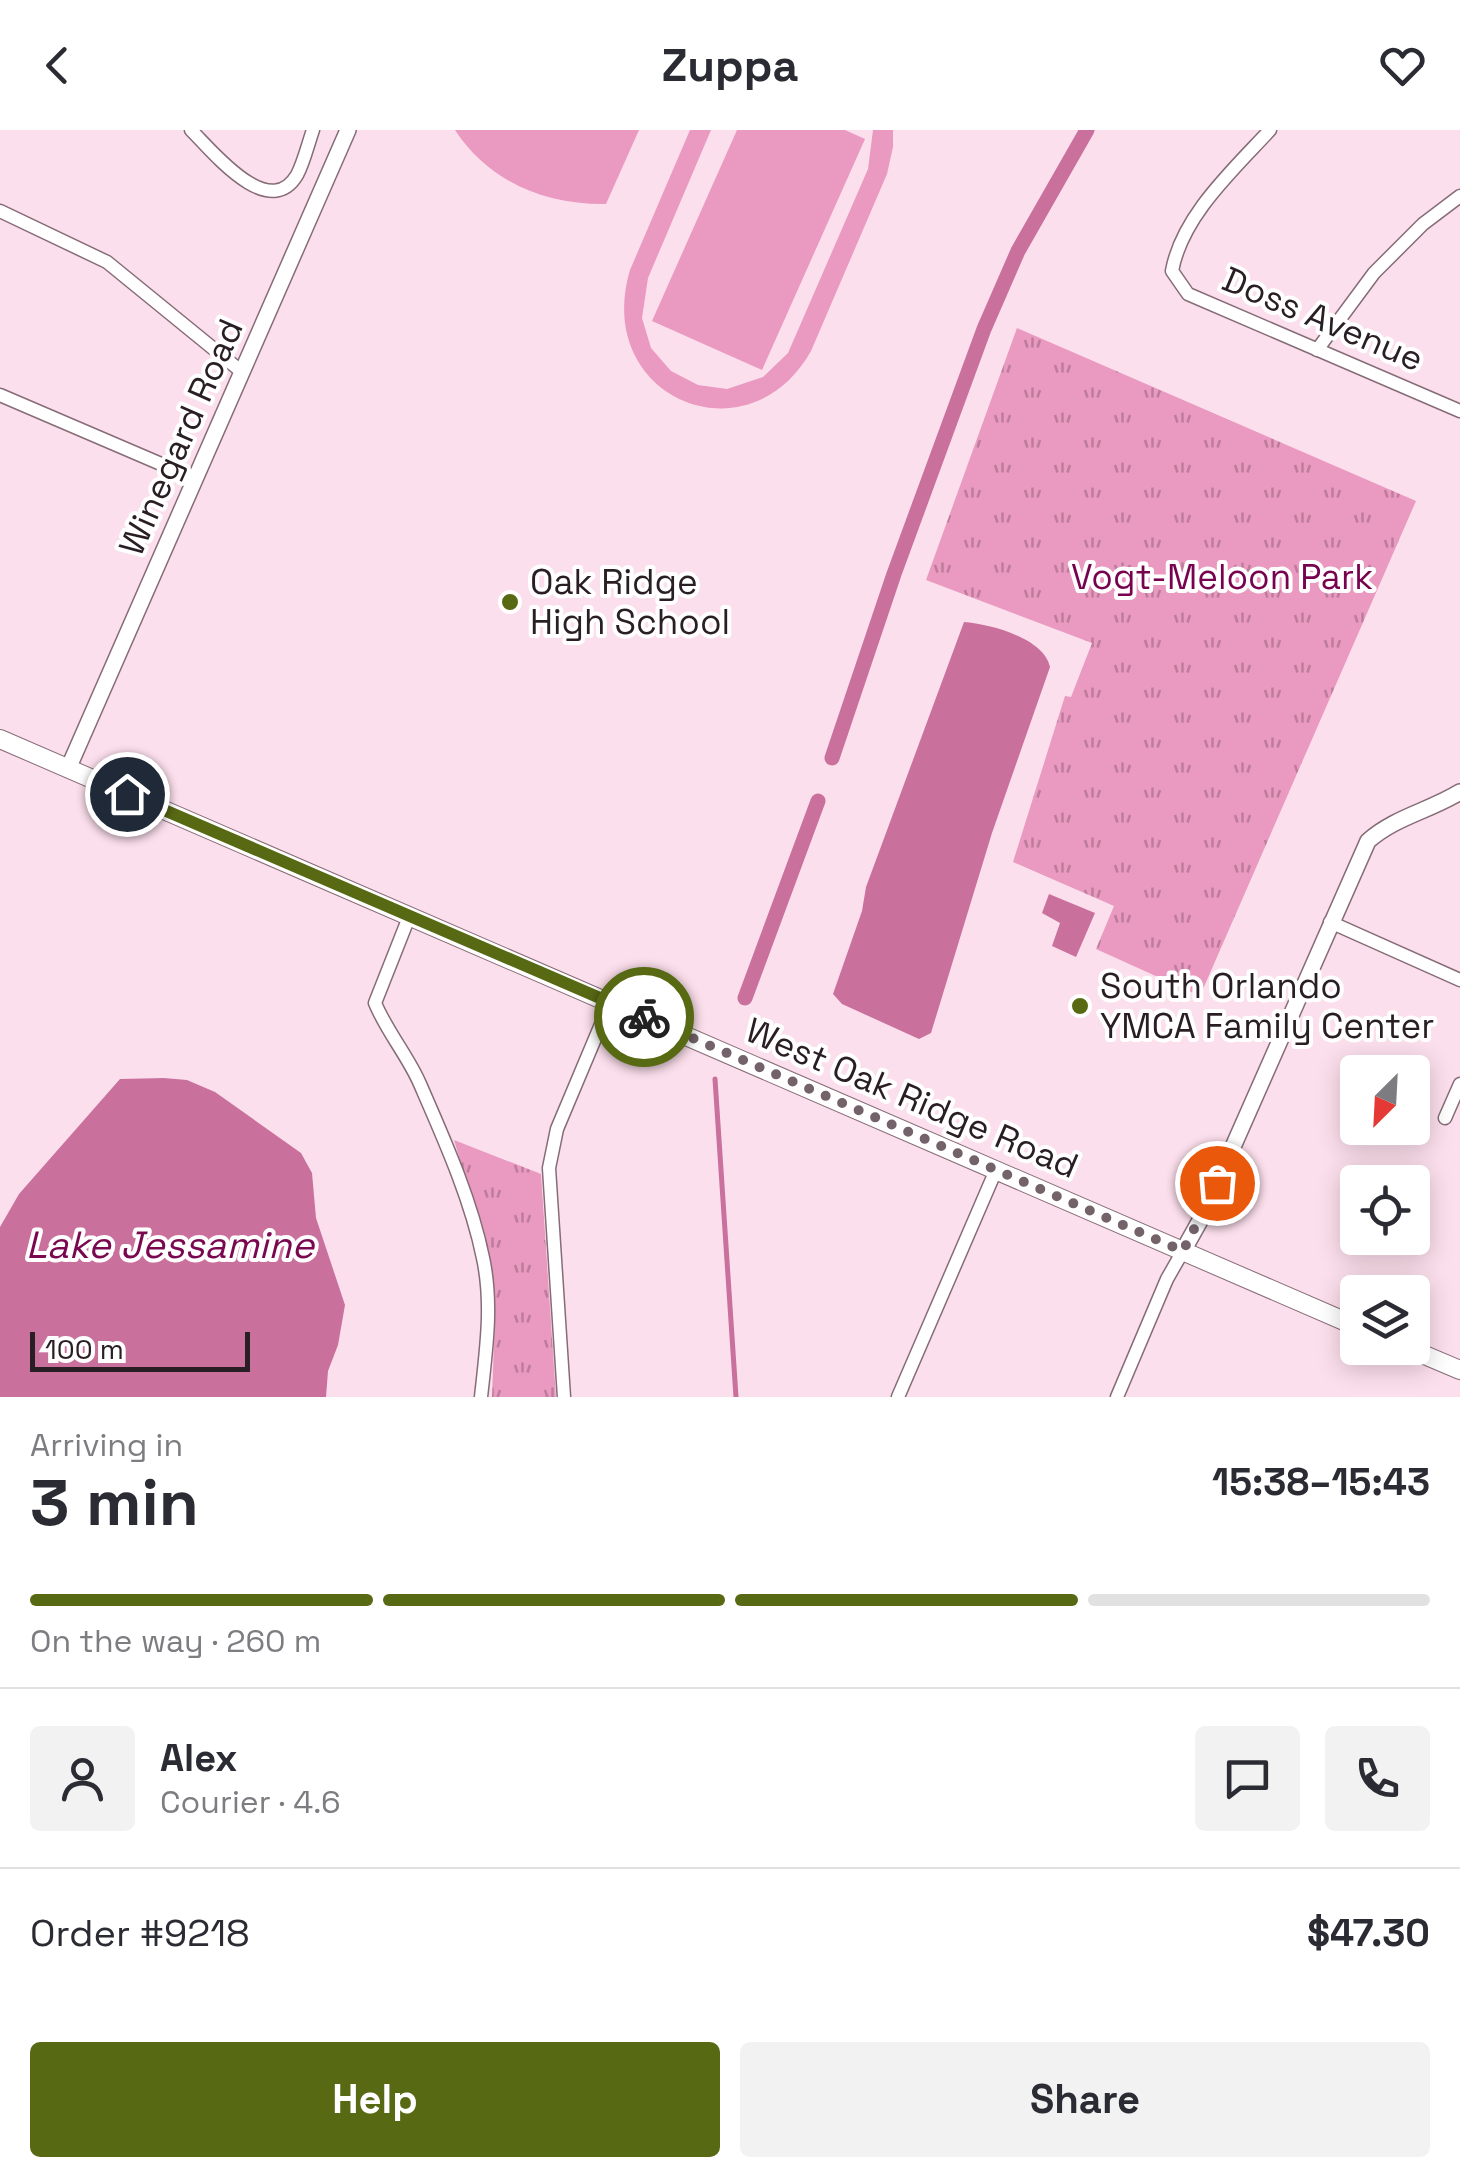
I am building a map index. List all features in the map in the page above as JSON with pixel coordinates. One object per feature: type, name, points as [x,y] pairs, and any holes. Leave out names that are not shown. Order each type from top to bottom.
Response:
[{"type":"main road","name":"West Oak Ridge Road","points":[[0,739],[1340,1318]]},
{"type":"main road","points":[[1430,1357],[1460,1370]]},
{"type":"street","points":[[191,130],[243,181],[273,191],[283,189],[296,176],[313,130]]},
{"type":"street","name":"Winegard Road","points":[[68,768],[348,130]]},
{"type":"street","name":"Doss Avenue","points":[[1270,130],[1190,225],[1177,245],[1172,271],[1188,294],[1460,411]]},
{"type":"street","points":[[1316,350],[1374,272],[1423,224],[1460,196]]},
{"type":"street","points":[[0,211],[107,262],[242,372]]},
{"type":"street","points":[[0,396],[196,480]]},
{"type":"street","points":[[1117,1397],[1167,1280],[1202,1217],[1368,841],[1389,822],[1438,806],[1460,792]]},
{"type":"street","points":[[409,917],[376,1003],[385,1028],[418,1080],[466,1200],[484,1260],[488,1322],[481,1397]]},
{"type":"street","points":[[1330,922],[1460,980]]},
{"type":"street","points":[[564,1397],[549,1168],[562,1116],[610,1003]]},
{"type":"street","points":[[1445,1118],[1460,1084]]},
{"type":"street","points":[[898,1397],[996,1170]]},
{"type":"green space","points":[[455,130],[639,130],[606,204],[562,200],[521,187],[484,164]]},
{"type":"green space","points":[[690,130],[711,130],[648,278],[642,318],[651,348],[671,371],[698,385],[727,389],[763,377],[788,353],[868,169],[873,130],[893,130],[887,174],[811,351],[784,385],[751,404],[716,408],[683,400],[654,381],[633,352],[624,315],[630,270]]},
{"type":"green space","points":[[737,130],[845,130],[865,139],[762,370],[652,321]]},
{"type":"green space","name":"Vogt-Meloon Park","points":[[1017,328],[1416,501],[1200,996],[1096,949],[1114,906],[1013,862],[1065,696],[1071,697],[1092,643],[926,580]]},
{"type":"green space","points":[[454,1140],[541,1174],[556,1397],[492,1397],[495,1316],[489,1257]]},
{"type":"water","points":[[964,622],[1014,634],[1038,648],[1050,667],[992,833],[931,1033],[919,1039],[842,1004],[833,994],[862,911],[866,887]]},
{"type":"water","points":[[1049,894],[1095,913],[1076,957],[1052,946],[1060,923],[1042,913]]},
{"type":"water","name":"Lake Jessamine","points":[[120,1079],[187,1080],[215,1092],[301,1153],[312,1173],[316,1218],[345,1305],[338,1345],[328,1371],[326,1397],[0,1397],[0,1227],[19,1194]]},
{"type":"waterway","points":[[832,758],[894,574],[984,329],[1018,251],[1087,130]]},
{"type":"waterway","points":[[745,998],[818,801]]},
{"type":"waterway","points":[[715,1079],[736,1397]]},
{"type":"way so far","points":[[644,1017],[1183,1251],[1217,1183]]},
{"type":"place","name":"Oak Ridge High School","points":[[510,602]]},
{"type":"place","name":"South Orlando YMCA Family Center","points":[[1080,1006]]},
{"type":"route","points":[[127,794],[644,1017]]}]
